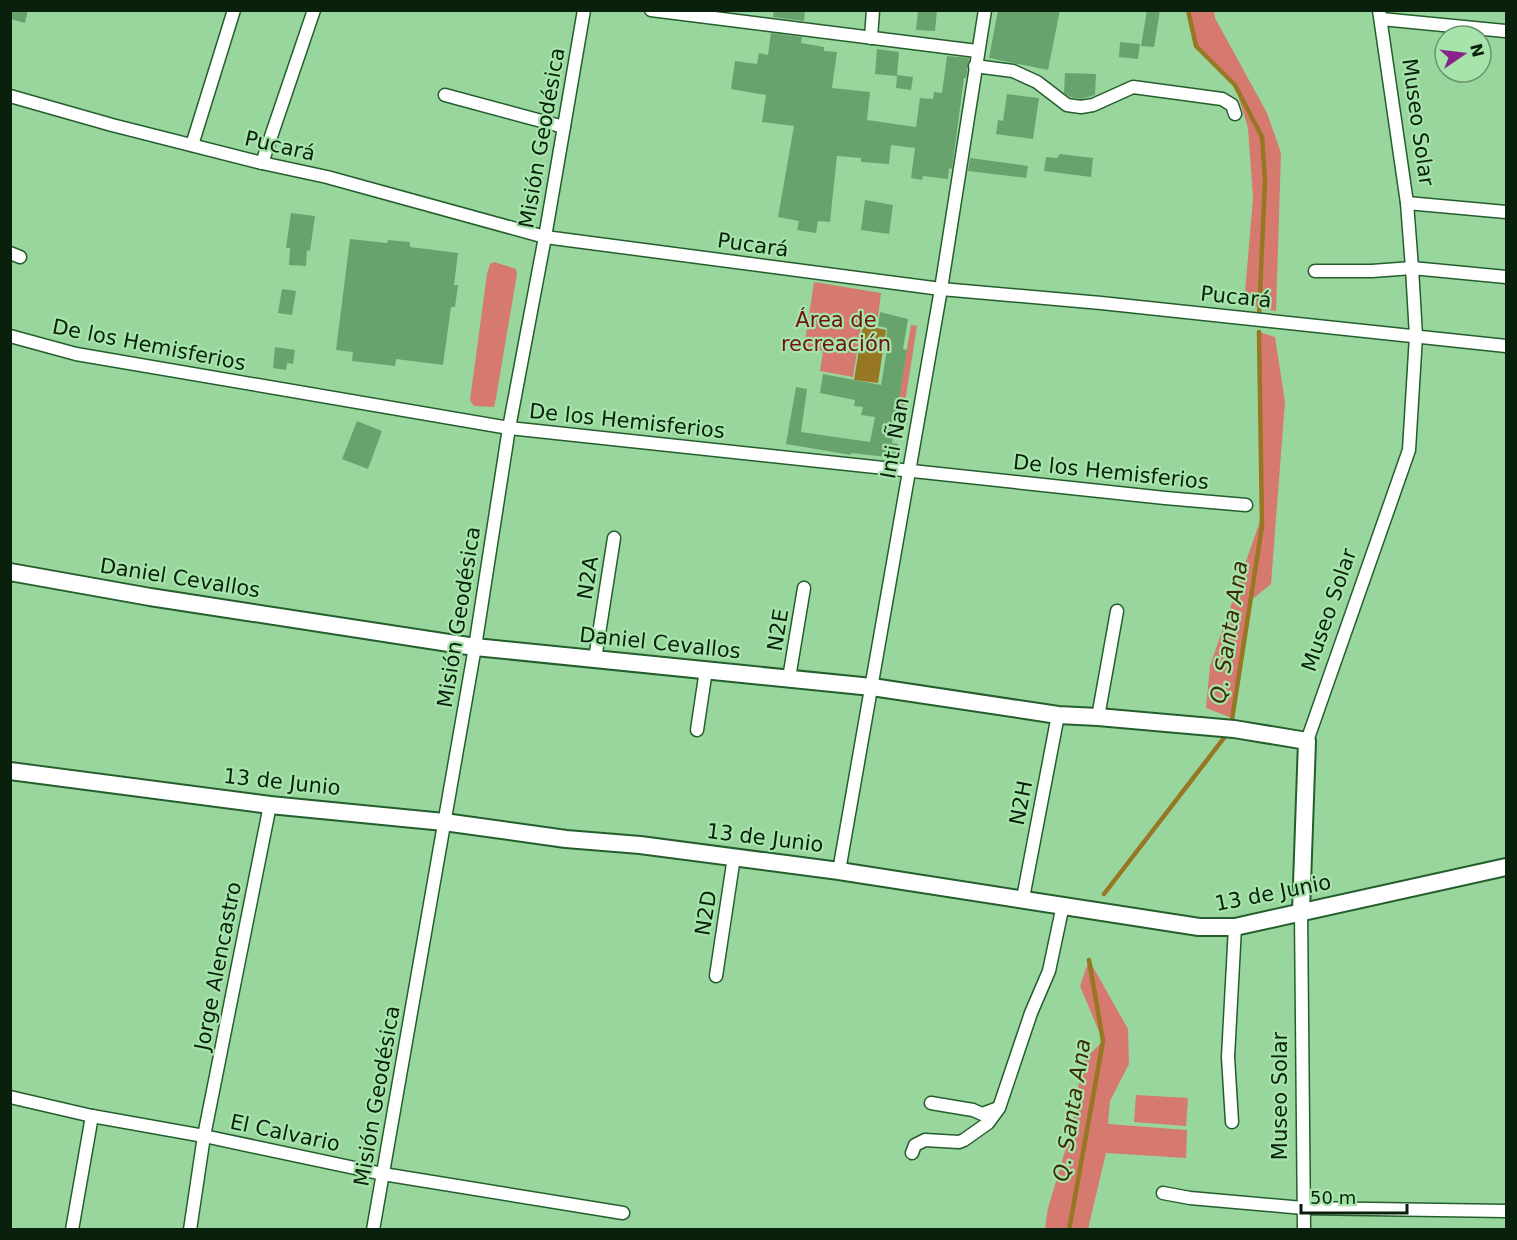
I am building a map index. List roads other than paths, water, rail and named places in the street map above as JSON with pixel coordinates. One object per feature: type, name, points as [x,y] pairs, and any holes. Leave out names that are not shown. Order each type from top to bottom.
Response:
[{"type":"street","points":[[192,145],[234,10]]},
{"type":"street","points":[[262,163],[314,10]]},
{"type":"street","name":"Misión Geodésica","points":[[373,1230],[476,647],[509,428],[584,10]]},
{"type":"street","points":[[651,10],[978,51]]},
{"type":"street","points":[[870,38],[873,10]]},
{"type":"street","name":"Inti Ñan","points":[[838,871],[941,290],[985,10]]},
{"type":"street","points":[[1380,15],[1505,31]]},
{"type":"street","name":"Museo Solar","points":[[1304,1230],[1301,912],[1307,741],[1409,450],[1416,336],[1412,268],[1407,203],[1380,15]]},
{"type":"street","points":[[975,66],[1013,71],[1037,82],[1066,105],[1081,107],[1093,105],[1133,87],[1222,99],[1232,105],[1235,114]]},
{"type":"street","points":[[445,95],[564,127]]},
{"type":"street","name":"Pucará","points":[[10,96],[262,163],[327,177],[545,237],[941,290],[1101,303],[1506,346]]},
{"type":"street","points":[[1407,203],[1506,212]]},
{"type":"street","points":[[1315,271],[1412,268],[1506,277]]},
{"type":"street","name":"De los Hemisferios","points":[[10,336],[76,354],[509,428],[1246,505]]},
{"type":"street","name":"N2A","points":[[595,659],[614,538]]},
{"type":"street","name":"Daniel Cevallos","points":[[10,572],[150,597],[476,647],[872,687],[1058,715],[1234,729],[1307,741]]},
{"type":"street","name":"N2E","points":[[789,678],[804,588]]},
{"type":"street","points":[[1098,717],[1117,611]]},
{"type":"street","points":[[697,730],[706,670]]},
{"type":"street","name":"N2H","points":[[1023,898],[1058,715]]},
{"type":"street","name":"13 de Junio","points":[[10,771],[270,805],[444,822],[566,839],[640,845],[734,857],[1023,898],[1199,927],[1235,927],[1506,867]]},
{"type":"street","name":"Jorge Alencastro","points":[[190,1230],[204,1136],[270,805]]},
{"type":"street","name":"N2D","points":[[716,976],[734,857]]},
{"type":"street","points":[[912,1153],[915,1145],[925,1140],[958,1142],[972,1136],[988,1123],[999,1108],[1030,1013],[1049,971],[1063,905]]},
{"type":"street","points":[[1232,1122],[1228,1057],[1235,927]]},
{"type":"street","name":"El Calvario","points":[[10,1097],[92,1116],[204,1136],[383,1174],[623,1213]]},
{"type":"street","points":[[931,1103],[973,1110],[982,1114],[999,1108]]},
{"type":"street","points":[[72,1230],[92,1116]]},
{"type":"street","points":[[1163,1193],[1190,1198],[1303,1208],[1506,1211]]},
{"type":"waterway","name":"Q. Santa Ana","points":[[1188,10],[1196,46],[1235,85],[1262,137],[1265,180],[1259,316]]},
{"type":"waterway","name":"Q. Santa Ana","points":[[1231,726],[1262,526],[1259,332]]},
{"type":"waterway","name":"Q. Santa Ana","points":[[1104,894],[1227,734]]},
{"type":"waterway","name":"Q. Santa Ana","points":[[1069,1230],[1103,1041],[1089,960]]},
{"type":"park label","name":"Área de recreación","points":[[836,332]]}]
